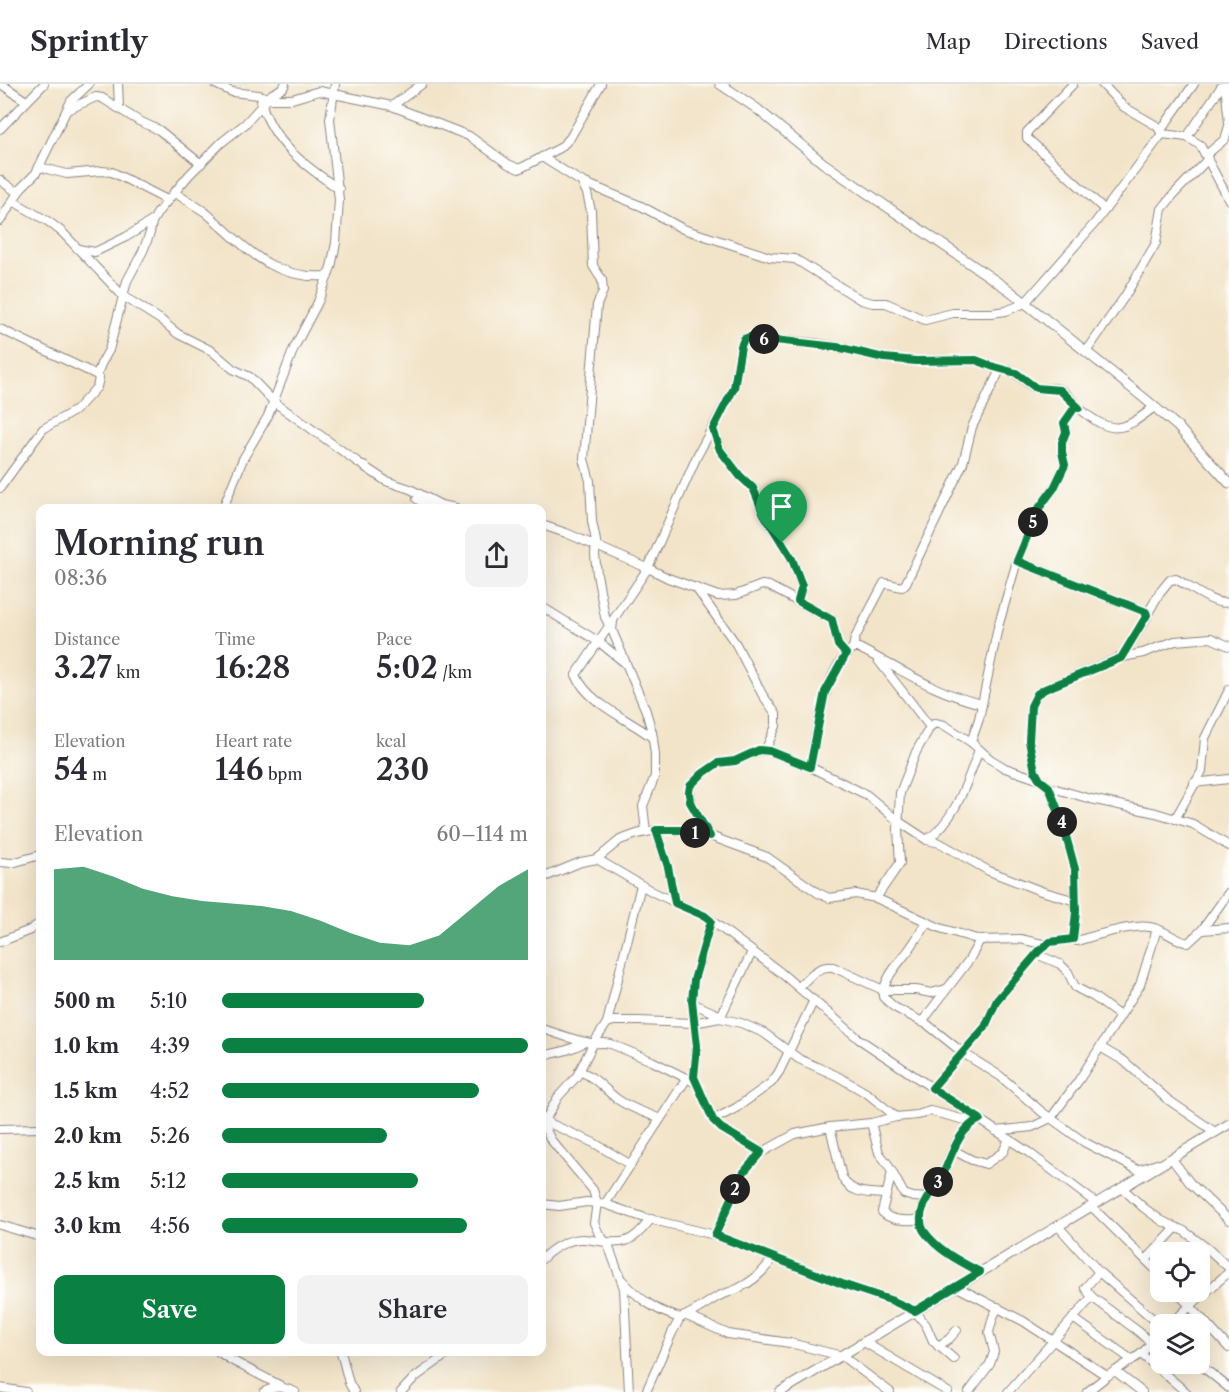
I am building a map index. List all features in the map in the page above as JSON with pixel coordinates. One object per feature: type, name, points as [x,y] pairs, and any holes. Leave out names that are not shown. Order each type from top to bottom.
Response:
[{"type":"street","points":[[1,84],[26,101]]},
{"type":"street","points":[[0,129],[44,84]]},
{"type":"street","points":[[0,221],[18,193],[39,167],[71,101],[89,84]]},
{"type":"street","points":[[118,84],[119,108]]},
{"type":"street","points":[[215,84],[232,92],[268,98],[292,99],[319,91],[392,106],[469,136],[515,169],[560,148],[570,138],[601,84]]},
{"type":"street","points":[[78,249],[99,250],[152,221],[174,192],[222,142],[245,124],[268,98],[283,88],[285,84]]},
{"type":"street","points":[[225,504],[243,459],[265,423],[294,348],[318,302],[328,276],[336,243],[339,189],[330,119],[335,84]]},
{"type":"street","points":[[392,106],[422,84]]},
{"type":"street","points":[[720,84],[730,87],[824,162],[1025,303],[1177,426],[1229,483]]},
{"type":"street","points":[[1073,84],[1027,132],[1027,138],[1105,210]]},
{"type":"street","points":[[1102,84],[1124,107],[1148,119],[1162,132],[1187,137],[1200,145],[1229,200]]},
{"type":"street","points":[[542,157],[581,181],[641,206],[683,229],[770,257],[795,258],[856,297],[873,303],[886,303],[922,320],[953,313],[992,313],[1006,311],[1025,303],[1105,210],[1194,84]]},
{"type":"street","points":[[1187,137],[1221,86]]},
{"type":"street","points":[[1086,352],[1125,296],[1156,243],[1162,209],[1207,157],[1225,140],[1229,124],[1221,86]]},
{"type":"street","points":[[259,95],[261,105],[278,138],[288,150],[339,189]]},
{"type":"street","points":[[67,110],[96,97],[102,98],[139,121],[159,130],[201,164]]},
{"type":"street","points":[[39,167],[67,174],[111,172],[167,200]]},
{"type":"street","points":[[0,180],[18,193]]},
{"type":"street","points":[[581,181],[587,193],[591,211],[593,266],[601,276],[603,288],[596,311],[584,459],[590,481],[597,574],[605,616],[611,625],[645,711],[653,738],[655,776],[643,806],[646,832]]},
{"type":"street","points":[[174,192],[204,212],[243,247],[277,268],[309,277],[328,276]]},
{"type":"street","points":[[13,201],[49,222],[123,296],[161,320],[178,334],[212,351],[233,369],[250,377],[274,402],[374,474],[439,504]]},
{"type":"street","points":[[0,488],[43,429],[76,410],[97,387],[99,378],[97,375],[109,350],[127,281],[150,233],[152,221]]},
{"type":"street","points":[[0,329],[97,375]]},
{"type":"street","points":[[653,738],[602,704],[578,681],[576,675],[648,568],[697,456],[734,388],[744,339],[749,337],[837,347],[884,358],[916,361],[976,360],[1016,373],[1036,388],[1060,390],[1102,425],[1114,429],[1138,418],[1154,406]]},
{"type":"street","points":[[810,767],[825,692],[846,654],[853,648],[855,638],[882,585],[887,582],[902,587],[906,584],[963,463],[972,427],[1000,369]]},
{"type":"street","points":[[971,742],[982,704],[995,636],[1017,561],[1039,508],[1054,488],[1065,465],[1062,452],[1062,442],[1066,432],[1064,423],[1075,407],[1079,408]]},
{"type":"street","points":[[713,429],[720,450],[740,476],[753,488],[764,514],[792,559],[802,586],[798,601]]},
{"type":"street","points":[[402,487],[426,504]]},
{"type":"street","points":[[546,527],[669,578],[724,597],[762,585],[769,586],[832,620],[838,645],[846,654]]},
{"type":"street","points":[[1017,561],[1146,612],[1147,615]]},
{"type":"street","points":[[1121,658],[1164,586],[1170,580],[1176,579],[1215,601],[1224,604],[1229,602]]},
{"type":"street","points":[[696,588],[736,644],[762,694],[776,714],[776,726],[765,751]]},
{"type":"street","points":[[546,610],[598,642],[626,664]]},
{"type":"street","points":[[1040,780],[1035,771],[1029,741],[1031,706],[1037,694],[1121,658],[1143,653],[1162,644],[1187,639],[1211,638],[1229,646]]},
{"type":"street","points":[[853,648],[859,648],[922,683],[956,698],[982,704]]},
{"type":"street","points":[[875,656],[930,727]]},
{"type":"street","points":[[1175,819],[1202,771],[1205,738],[1229,690]]},
{"type":"street","points":[[876,898],[900,863],[898,820],[900,794],[916,752],[930,727],[935,723],[944,725],[971,742],[990,759],[1005,768],[1040,780],[1049,787],[1193,824],[1229,846]]},
{"type":"street","points":[[927,840],[940,831],[952,815],[979,750]]},
{"type":"street","points":[[710,836],[690,802],[690,786],[718,763],[735,761],[747,754],[770,751],[810,767],[867,795],[927,840],[940,843],[972,862],[1023,885],[1076,901]]},
{"type":"street","points":[[1194,783],[1229,779]]},
{"type":"street","points":[[1049,787],[1075,869],[1076,901],[1073,939]]},
{"type":"street","points":[[656,830],[668,867],[675,903]]},
{"type":"street","points":[[546,876],[581,862],[597,859],[620,840],[656,830],[682,830],[710,836],[767,857],[818,893],[829,898],[856,894],[876,898],[940,928],[980,940],[1020,939],[1047,945]]},
{"type":"street","points":[[0,862],[12,863],[36,856]]},
{"type":"street","points":[[597,859],[675,903],[705,916],[799,987],[859,1039],[976,1121],[1009,1139],[1094,1205],[1150,1264]]},
{"type":"street","points":[[546,1115],[579,1071],[589,1043],[607,1023],[641,885]]},
{"type":"street","points":[[932,1088],[985,1027],[997,1000],[1036,954],[1050,942],[1073,939],[1077,941],[1126,928],[1149,926],[1188,943],[1202,930],[1229,892]]},
{"type":"street","points":[[711,921],[694,980],[692,1003],[697,1046],[694,1077],[713,1120],[721,1128],[761,1152]]},
{"type":"street","points":[[927,922],[910,949],[894,968],[883,990],[883,997],[894,1007],[922,1022],[963,1053],[1000,1076],[1050,1118],[1084,1142],[1138,1170],[1172,1159]]},
{"type":"street","points":[[0,942],[36,926]]},
{"type":"street","points":[[1202,930],[1229,928]]},
{"type":"street","points":[[996,1131],[1032,1127],[1050,1118],[1079,1080],[1140,985],[1157,929]]},
{"type":"street","points":[[922,1022],[969,960],[980,940]]},
{"type":"street","points":[[720,1017],[752,952]]},
{"type":"street","points":[[1036,954],[1060,964],[1079,990],[1094,997],[1120,1016]]},
{"type":"street","points":[[799,987],[813,973],[826,966],[883,990],[916,990],[931,993],[946,989]]},
{"type":"street","points":[[713,1120],[736,1108],[771,1083],[779,1072],[787,1051],[814,1000]]},
{"type":"street","points":[[692,1003],[720,1017],[753,1027],[799,1059],[837,1076],[868,1094],[896,1117]]},
{"type":"street","points":[[607,1023],[614,1021],[693,1023],[720,1017]]},
{"type":"street","points":[[546,1030],[589,1043]]},
{"type":"street","points":[[546,1055],[560,1051],[567,1052],[589,1043],[604,1042],[696,1083]]},
{"type":"street","points":[[1100,1047],[1124,1061],[1167,1099],[1215,1132]]},
{"type":"street","points":[[579,1071],[601,1083],[615,1097],[633,1109],[660,1119]]},
{"type":"street","points":[[629,1392],[624,1288],[606,1242],[594,1223],[601,1204],[631,1165],[687,1078]]},
{"type":"street","points":[[715,1235],[744,1172],[761,1152],[795,1134],[930,1112],[976,1121]]},
{"type":"street","points":[[546,1121],[594,1143],[631,1165]]},
{"type":"street","points":[[976,1121],[957,1141],[941,1179],[922,1210],[920,1220],[923,1230],[937,1244],[950,1255],[980,1272]]},
{"type":"street","points":[[871,1123],[879,1154],[904,1194],[929,1198]]},
{"type":"street","points":[[780,1392],[1229,1124]]},
{"type":"street","points":[[830,1127],[846,1185],[856,1192],[885,1194]]},
{"type":"street","points":[[0,1130],[36,1128]]},
{"type":"street","points":[[546,1132],[593,1190],[601,1204]]},
{"type":"street","points":[[953,1150],[986,1164],[1003,1152],[1009,1139]]},
{"type":"street","points":[[1172,1159],[1190,1183],[1229,1220]]},
{"type":"street","points":[[892,1172],[882,1212],[895,1219],[920,1220]]},
{"type":"street","points":[[1122,1188],[1162,1221],[1206,1248],[1229,1270],[1182,1314]]},
{"type":"street","points":[[546,1204],[559,1206],[587,1202],[601,1204],[715,1235],[893,1301],[915,1311],[938,1346],[954,1359]]},
{"type":"street","points":[[546,1255],[572,1240],[624,1242],[635,1236],[651,1219]]},
{"type":"street","points":[[0,1225],[36,1236]]},
{"type":"street","points":[[1058,1226],[1099,1272],[1150,1316]]},
{"type":"street","points":[[1146,1260],[1176,1228]]},
{"type":"street","points":[[646,1392],[684,1317],[753,1280],[774,1257]]},
{"type":"street","points":[[1099,1272],[1085,1287],[1092,1297],[1150,1342]]},
{"type":"street","points":[[621,1279],[653,1308],[684,1317],[728,1335],[790,1343],[842,1356],[890,1392]]},
{"type":"street","points":[[957,1287],[1023,1321],[1107,1376]]},
{"type":"street","points":[[1008,1392],[1092,1297]]},
{"type":"street","points":[[1186,1302],[1229,1348]]},
{"type":"street","points":[[969,1392],[990,1364],[994,1352],[989,1332],[998,1307]]},
{"type":"street","points":[[1073,1318],[1132,1360]]},
{"type":"street","points":[[938,1346],[957,1330]]},
{"type":"street","points":[[864,1342],[948,1392]]},
{"type":"street","points":[[1093,1391],[1107,1376],[1150,1346]]},
{"type":"street","points":[[1141,1354],[1186,1392]]},
{"type":"street","points":[[225,1356],[295,1392]]},
{"type":"street","points":[[342,1356],[349,1383],[354,1392]]},
{"type":"street","points":[[401,1392],[414,1378],[444,1356]]},
{"type":"street","points":[[1114,1371],[1142,1392]]},
{"type":"street","points":[[1210,1373],[1229,1388]]},
{"type":"street","points":[[264,1392],[281,1386]]},
{"type":"street","points":[[0,1388],[26,1392]]},
{"type":"route","points":[[745,338],[814,343],[884,358],[916,361],[976,360],[1016,373],[1036,388],[1060,390],[1079,408],[1075,407],[1064,423],[1066,432],[1062,442],[1062,452],[1065,465],[1061,475],[1036,513],[1017,561],[1146,612],[1147,615],[1121,658],[1045,689],[1037,694],[1031,706],[1029,741],[1035,771],[1040,780],[1049,787],[1061,818],[1075,869],[1076,912],[1073,939],[1050,942],[1030,959],[997,1000],[985,1027],[932,1088],[980,1119],[973,1122],[957,1141],[941,1179],[922,1210],[920,1220],[923,1230],[937,1244],[950,1255],[980,1272],[915,1311],[715,1235],[744,1172],[761,1152],[721,1128],[713,1120],[694,1077],[697,1046],[692,1001],[694,980],[711,921],[675,903],[668,867],[656,830],[682,830],[710,836],[690,802],[689,792],[690,786],[702,774],[718,763],[735,761],[759,750],[770,751],[810,767],[825,692],[846,654],[838,645],[832,620],[798,601],[802,586],[792,559],[782,543],[764,514],[753,488],[740,476],[720,450],[713,429],[734,388],[741,346],[745,338]]}]
